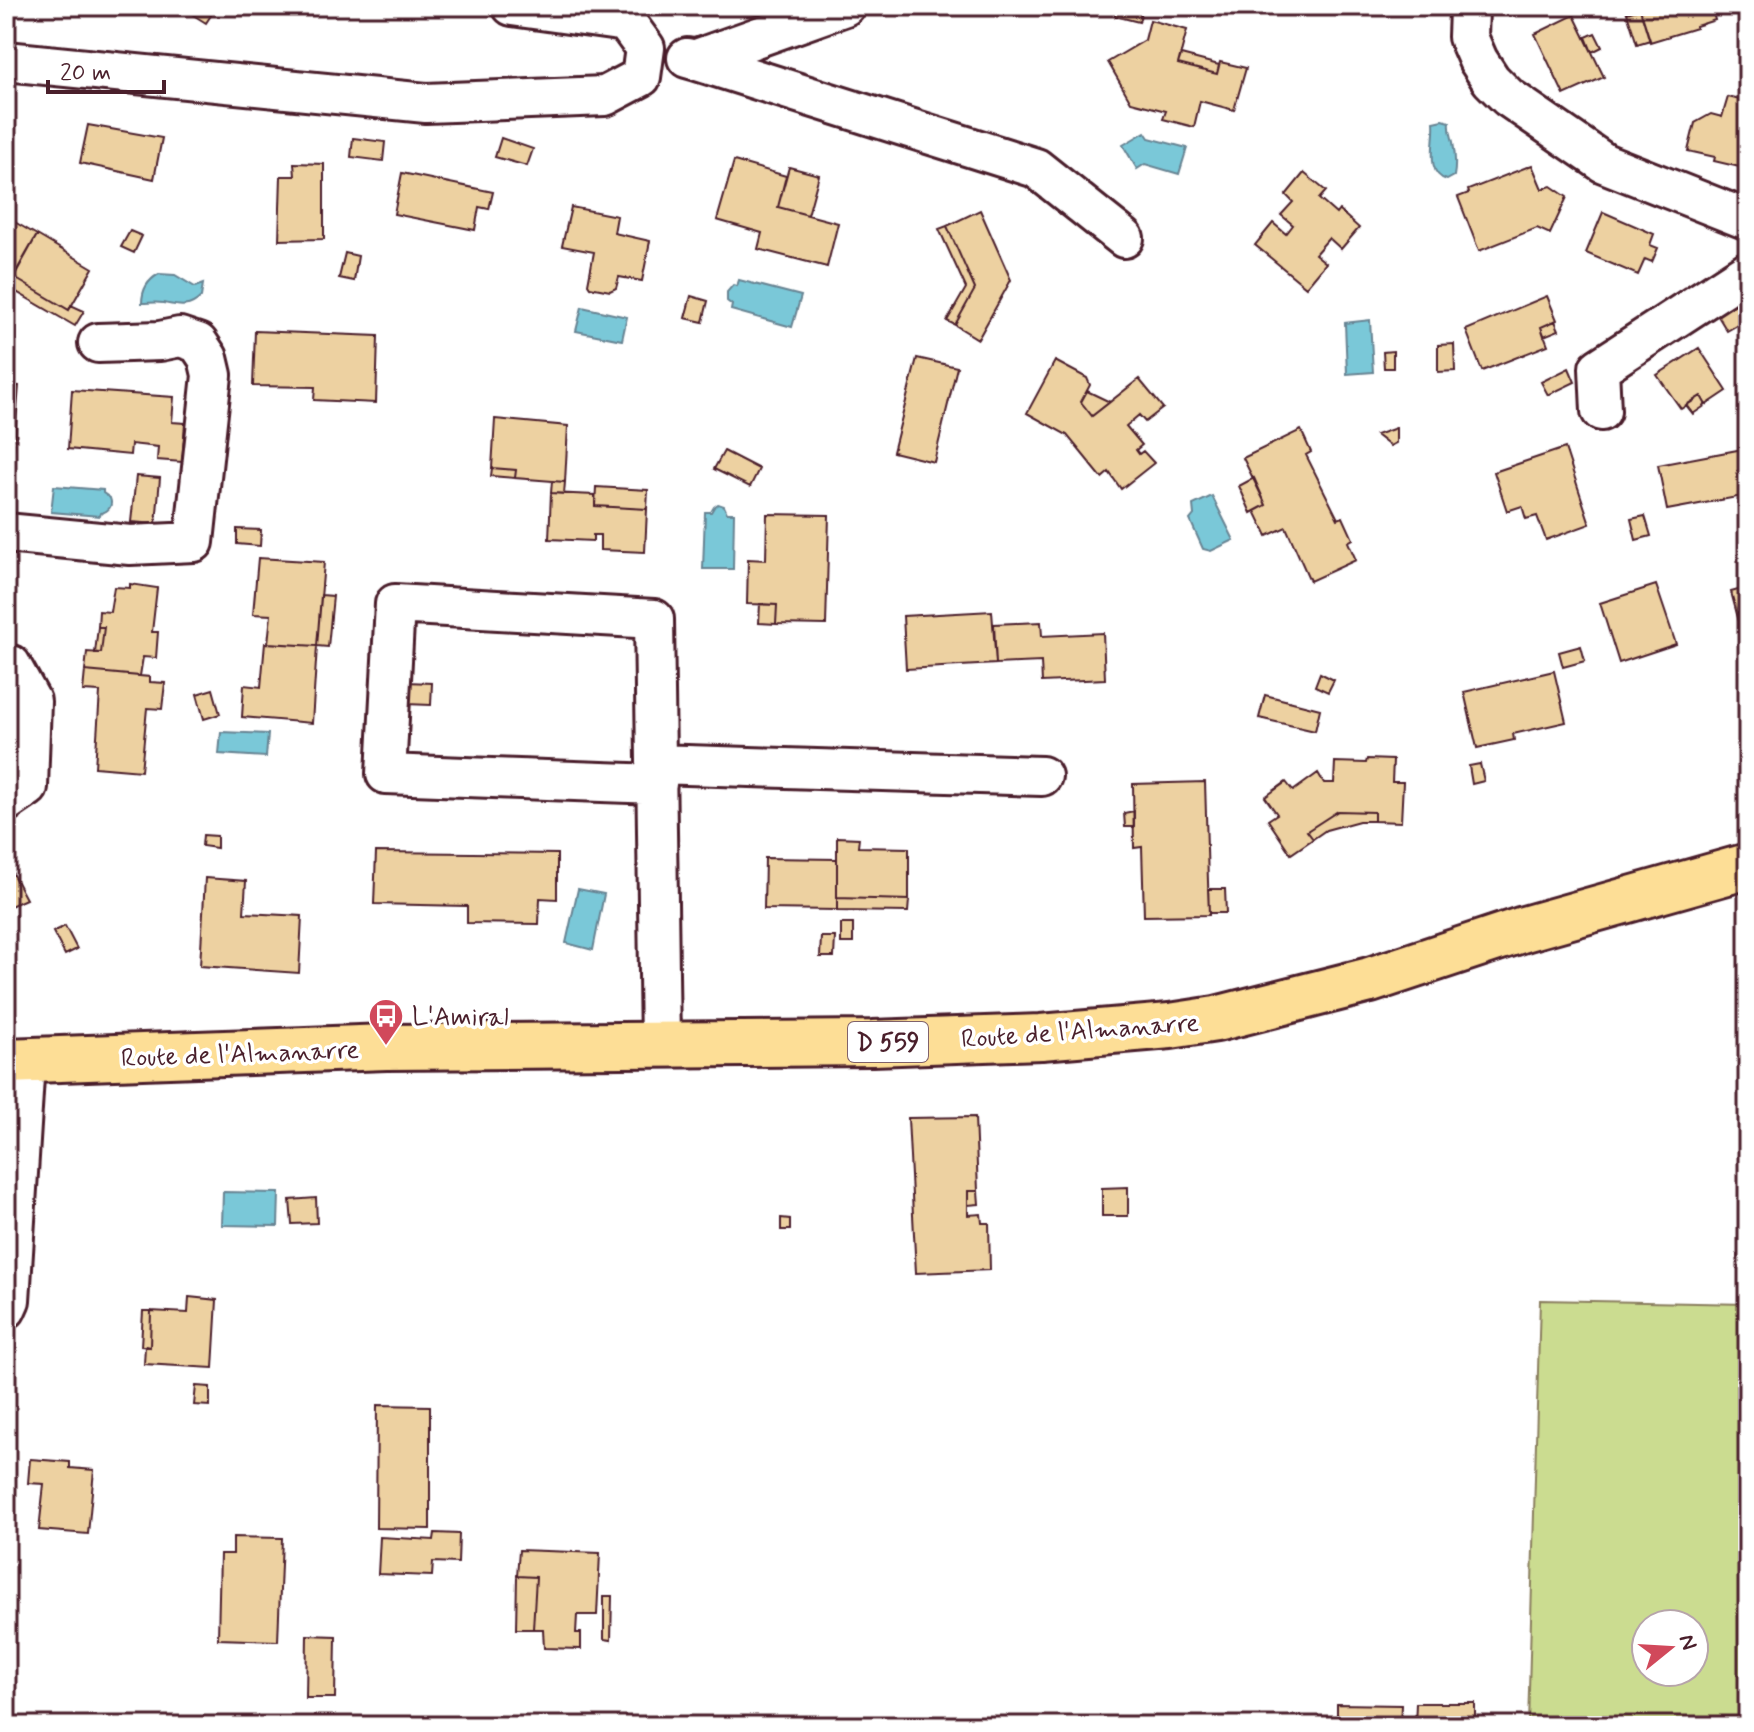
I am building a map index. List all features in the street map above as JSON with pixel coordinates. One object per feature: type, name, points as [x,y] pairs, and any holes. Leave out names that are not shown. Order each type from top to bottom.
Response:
[{"type":"main road","name":"Route de l'Almanarre","points":[[15,1061],[371,1048],[872,1043],[1041,1037],[1170,1026],[1216,1019],[1370,980],[1524,929],[1748,866]]},
{"type":"street","points":[[512,6],[626,22],[645,48],[694,60],[1036,168],[1124,238]]},
{"type":"street","points":[[694,60],[845,6]]},
{"type":"street","points":[[1471,6],[1468,37],[1491,80],[1508,97],[1604,163],[1748,220]]},
{"type":"street","points":[[6,61],[426,103],[605,96],[641,77],[645,48]]},
{"type":"street","points":[[1601,411],[1599,368],[1748,271]]},
{"type":"street","points":[[6,533],[130,545],[194,542],[212,375],[208,358],[198,343],[180,337],[160,341],[98,343]]},
{"type":"street","points":[[660,1044],[656,774],[654,619],[395,604],[386,774],[656,774],[1042,776]]},
{"type":"street","points":[[6,802],[28,787],[31,701],[11,665]]},
{"type":"street","points":[[6,1309],[10,1300],[15,1061]]},
{"type":"green space","points":[[1540,1300],[1748,1304],[1748,1726],[1528,1726]]},
{"type":"water","points":[[1434,122],[1450,122],[1455,155],[1454,176],[1447,180],[1440,177],[1433,164]]},
{"type":"water","points":[[1145,132],[1149,138],[1187,148],[1179,174],[1145,164],[1137,169],[1123,145]]},
{"type":"water","points":[[159,274],[175,275],[195,287],[203,284],[201,297],[184,306],[142,303],[146,286]]},
{"type":"water","points":[[739,280],[801,296],[792,327],[731,310],[727,292],[733,285],[737,286]]},
{"type":"water","points":[[582,307],[627,317],[622,340],[576,331]]},
{"type":"water","points":[[1370,320],[1373,372],[1347,374],[1345,323]]},
{"type":"water","points":[[54,486],[103,490],[110,498],[111,506],[100,516],[51,512]]},
{"type":"water","points":[[1212,496],[1234,540],[1211,551],[1203,549],[1190,520],[1194,515],[1193,505]]},
{"type":"water","points":[[718,504],[724,506],[727,513],[734,513],[733,569],[703,569],[705,512],[711,512]]},
{"type":"water","points":[[221,732],[268,734],[266,757],[219,754]]},
{"type":"water","points":[[578,889],[604,894],[593,950],[566,943]]},
{"type":"water","points":[[223,1192],[279,1193],[278,1226],[222,1225]]},
{"type":"building","points":[[179,6],[217,6],[206,23]]},
{"type":"building","points":[[1117,6],[1143,6],[1139,22],[1115,16]]},
{"type":"building","points":[[1625,6],[1711,6],[1715,20],[1650,42],[1640,9],[1627,13]]},
{"type":"building","points":[[1640,9],[1650,40],[1637,44],[1627,13]]},
{"type":"building","points":[[1574,15],[1604,77],[1564,95],[1535,34]]},
{"type":"building","points":[[1150,20],[1187,30],[1178,64],[1217,74],[1220,62],[1246,68],[1234,110],[1200,101],[1194,127],[1163,119],[1166,111],[1131,102],[1108,62],[1145,40]]},
{"type":"building","points":[[1595,33],[1602,47],[1592,52],[1586,37]]},
{"type":"building","points":[[1181,55],[1219,65],[1217,74],[1178,64]]},
{"type":"building","points":[[1728,97],[1748,102],[1748,169],[1688,151],[1695,123],[1711,114],[1722,117]]},
{"type":"building","points":[[88,125],[162,138],[154,179],[80,163]]},
{"type":"building","points":[[353,138],[385,142],[383,161],[351,157]]},
{"type":"building","points":[[501,138],[533,149],[527,166],[495,157]]},
{"type":"building","points":[[734,161],[786,176],[778,207],[838,223],[827,267],[758,249],[762,233],[717,220]]},
{"type":"building","points":[[294,163],[324,164],[324,239],[279,240],[281,176],[295,176]]},
{"type":"building","points":[[1532,165],[1542,189],[1551,186],[1567,197],[1550,234],[1537,228],[1479,251],[1458,197],[1469,193],[1468,190]]},
{"type":"building","points":[[789,167],[819,175],[808,215],[778,207]]},
{"type":"building","points":[[402,173],[493,192],[489,209],[479,207],[475,230],[394,214]]},
{"type":"building","points":[[1304,173],[1326,191],[1319,199],[1336,214],[1339,210],[1359,228],[1341,249],[1329,238],[1315,254],[1326,263],[1306,287],[1255,245],[1273,223],[1286,234],[1293,225],[1281,215],[1293,202],[1286,195]]},
{"type":"building","points":[[571,207],[617,216],[614,233],[650,241],[642,281],[619,277],[616,288],[610,291],[590,287],[594,252],[562,246]]},
{"type":"building","points":[[980,210],[1011,280],[978,339],[955,325],[975,289],[947,226]]},
{"type":"building","points":[[1603,212],[1654,234],[1650,245],[1658,248],[1652,262],[1645,259],[1638,275],[1586,253]]},
{"type":"building","points":[[6,217],[37,235],[6,291]]},
{"type":"building","points":[[947,226],[975,289],[955,325],[947,321],[966,288],[939,229]]},
{"type":"building","points":[[130,231],[142,236],[134,253],[121,247]]},
{"type":"building","points":[[37,235],[93,268],[69,310],[13,277]]},
{"type":"building","points":[[345,253],[358,256],[354,281],[339,278]]},
{"type":"building","points":[[13,277],[69,310],[71,305],[84,311],[75,326],[8,287]]},
{"type":"building","points":[[1748,292],[1748,319],[1727,331],[1715,311]]},
{"type":"building","points":[[691,296],[708,301],[703,322],[685,318]]},
{"type":"building","points":[[1547,296],[1557,320],[1541,327],[1548,345],[1482,371],[1466,330]]},
{"type":"building","points":[[1555,321],[1559,330],[1544,336],[1541,327]]},
{"type":"building","points":[[255,331],[378,336],[376,403],[314,400],[315,387],[253,386]]},
{"type":"building","points":[[1454,344],[1455,371],[1438,372],[1438,345]]},
{"type":"building","points":[[1699,348],[1727,391],[1706,405],[1701,396],[1681,409],[1657,375]]},
{"type":"building","points":[[1393,351],[1393,368],[1384,368],[1383,352]]},
{"type":"building","points":[[917,358],[957,367],[934,462],[893,452]]},
{"type":"building","points":[[1055,361],[1087,378],[1090,385],[1081,402],[1092,416],[1139,379],[1163,408],[1145,422],[1139,415],[1126,426],[1142,445],[1136,450],[1139,454],[1143,451],[1154,463],[1121,489],[1109,472],[1102,478],[1067,435],[1027,413]]},
{"type":"building","points":[[1569,368],[1575,382],[1548,395],[1541,382]]},
{"type":"building","points":[[6,385],[19,386],[14,449],[6,449]]},
{"type":"building","points":[[72,390],[174,397],[172,422],[185,423],[182,462],[157,460],[158,447],[131,444],[130,455],[68,449]]},
{"type":"building","points":[[1087,391],[1110,402],[1092,416],[1081,402]]},
{"type":"building","points":[[1701,396],[1706,405],[1693,414],[1686,405]]},
{"type":"building","points":[[495,419],[568,426],[565,482],[515,478],[516,470],[492,468]]},
{"type":"building","points":[[1396,428],[1396,443],[1390,446],[1376,435]]},
{"type":"building","points":[[1301,430],[1311,452],[1306,455],[1338,519],[1343,517],[1353,539],[1348,542],[1356,560],[1310,581],[1286,527],[1267,536],[1255,511],[1266,505],[1243,458]]},
{"type":"building","points":[[1565,448],[1590,524],[1546,540],[1537,516],[1526,519],[1522,506],[1507,511],[1494,472]]},
{"type":"building","points":[[1748,448],[1748,495],[1667,510],[1658,465]]},
{"type":"building","points":[[724,451],[759,469],[750,487],[714,469]]},
{"type":"building","points":[[492,468],[516,470],[515,478],[491,476]]},
{"type":"building","points":[[136,476],[160,478],[156,524],[131,522]]},
{"type":"building","points":[[1254,478],[1266,505],[1251,513],[1239,486]]},
{"type":"building","points":[[552,481],[565,482],[564,494],[551,493]]},
{"type":"building","points":[[596,487],[648,490],[647,509],[595,506]]},
{"type":"building","points":[[551,493],[595,495],[595,506],[647,509],[645,552],[600,550],[600,535],[593,535],[593,541],[549,539]]},
{"type":"building","points":[[767,514],[829,515],[826,625],[776,624],[777,605],[747,604],[748,559],[766,560]]},
{"type":"building","points":[[1645,516],[1651,536],[1636,540],[1631,519]]},
{"type":"building","points":[[237,529],[261,530],[260,546],[237,544]]},
{"type":"building","points":[[258,558],[324,562],[317,646],[268,643],[271,615],[253,614]]},
{"type":"building","points":[[130,584],[157,588],[152,632],[158,632],[156,658],[143,657],[140,676],[85,671],[87,652],[101,653],[104,627],[98,627],[99,611],[110,612],[114,587],[130,588]]},
{"type":"building","points":[[1656,585],[1676,644],[1619,663],[1600,603]]},
{"type":"building","points":[[1742,589],[1748,627],[1741,629],[1731,592]]},
{"type":"building","points":[[321,595],[333,596],[328,647],[317,646]]},
{"type":"building","points":[[760,604],[777,605],[776,624],[759,623]]},
{"type":"building","points":[[992,611],[996,664],[906,669],[903,616]]},
{"type":"building","points":[[1041,622],[1042,636],[1103,633],[1105,679],[1042,682],[1041,662],[996,664],[994,624]]},
{"type":"building","points":[[98,627],[104,627],[101,653],[95,653]]},
{"type":"building","points":[[1748,627],[1748,660],[1741,629]]},
{"type":"building","points":[[265,643],[317,646],[312,723],[242,717],[244,685],[261,687]]},
{"type":"building","points":[[1581,646],[1585,661],[1563,667],[1559,652]]},
{"type":"building","points":[[85,671],[150,677],[150,682],[165,683],[162,709],[147,708],[141,771],[95,767],[100,692],[83,691]]},
{"type":"building","points":[[1554,671],[1566,722],[1513,734],[1514,740],[1477,748],[1464,692]]},
{"type":"building","points":[[1320,673],[1334,680],[1328,692],[1315,686]]},
{"type":"building","points":[[406,682],[432,683],[431,705],[406,704]]},
{"type":"building","points":[[213,689],[220,714],[204,719],[197,694]]},
{"type":"building","points":[[1265,695],[1320,709],[1315,731],[1259,718]]},
{"type":"building","points":[[1367,759],[1393,760],[1392,782],[1403,782],[1401,822],[1374,821],[1374,812],[1338,811],[1307,831],[1313,839],[1291,854],[1268,820],[1277,814],[1265,797],[1286,782],[1293,791],[1318,773],[1324,783],[1334,783],[1335,762],[1366,763]]},
{"type":"building","points":[[1480,764],[1484,781],[1472,784],[1469,766]]},
{"type":"building","points":[[1205,782],[1209,915],[1144,916],[1142,847],[1134,848],[1133,784]]},
{"type":"building","points":[[1134,811],[1134,827],[1125,827],[1124,813]]},
{"type":"building","points":[[1338,811],[1374,812],[1374,821],[1359,821],[1326,830],[1313,839],[1307,831]]},
{"type":"building","points":[[203,835],[217,836],[217,848],[202,846]]},
{"type":"building","points":[[837,837],[859,838],[858,847],[909,848],[909,900],[837,898]]},
{"type":"building","points":[[376,852],[557,854],[557,899],[540,898],[539,924],[467,923],[467,906],[374,904]]},
{"type":"building","points":[[765,858],[837,859],[837,910],[764,909]]},
{"type":"building","points":[[6,869],[10,869],[26,899],[6,908]]},
{"type":"building","points":[[205,878],[246,881],[244,913],[302,916],[299,973],[200,966]]},
{"type":"building","points":[[1208,889],[1225,889],[1226,913],[1209,913]]},
{"type":"building","points":[[837,898],[909,900],[908,912],[837,911]]},
{"type":"building","points":[[841,924],[853,924],[853,943],[841,943]]},
{"type":"building","points":[[65,926],[77,949],[65,955],[53,932]]},
{"type":"building","points":[[821,937],[835,937],[834,957],[820,957]]},
{"type":"building","points":[[975,1117],[978,1191],[968,1191],[968,1215],[981,1214],[982,1223],[989,1223],[990,1270],[916,1273],[908,1118]]},
{"type":"building","points":[[1128,1187],[1128,1216],[1102,1216],[1102,1188]]},
{"type":"building","points":[[968,1191],[978,1191],[979,1204],[968,1205]]},
{"type":"building","points":[[316,1198],[317,1223],[292,1224],[290,1200]]},
{"type":"building","points":[[781,1218],[790,1219],[790,1230],[781,1230]]},
{"type":"building","points":[[189,1297],[217,1300],[213,1368],[144,1364],[145,1346],[150,1347],[151,1311],[188,1313]]},
{"type":"building","points":[[143,1311],[151,1311],[150,1347],[141,1346]]},
{"type":"building","points":[[196,1386],[210,1387],[210,1406],[194,1405]]},
{"type":"building","points":[[377,1405],[430,1406],[430,1529],[376,1528]]},
{"type":"building","points":[[30,1459],[70,1462],[70,1468],[94,1470],[88,1534],[39,1530],[44,1484],[28,1483]]},
{"type":"building","points":[[435,1533],[459,1534],[458,1563],[433,1562],[432,1576],[378,1574],[380,1537],[434,1540]]},
{"type":"building","points":[[233,1537],[282,1538],[278,1641],[218,1639],[220,1554],[233,1554]]},
{"type":"building","points":[[519,1550],[600,1553],[597,1615],[577,1615],[576,1633],[581,1633],[581,1649],[544,1648],[543,1629],[533,1629],[536,1577],[517,1576]]},
{"type":"building","points":[[517,1576],[536,1577],[533,1629],[516,1629]]},
{"type":"building","points":[[604,1596],[612,1596],[611,1640],[604,1639]]},
{"type":"building","points":[[307,1635],[336,1636],[335,1698],[306,1698]]},
{"type":"building","points":[[1416,1703],[1475,1703],[1475,1726],[1415,1726]]},
{"type":"building","points":[[1337,1704],[1401,1705],[1400,1726],[1337,1726]]},
{"type":"place","name":"L'Amiral","points":[[386,1047]]}]
